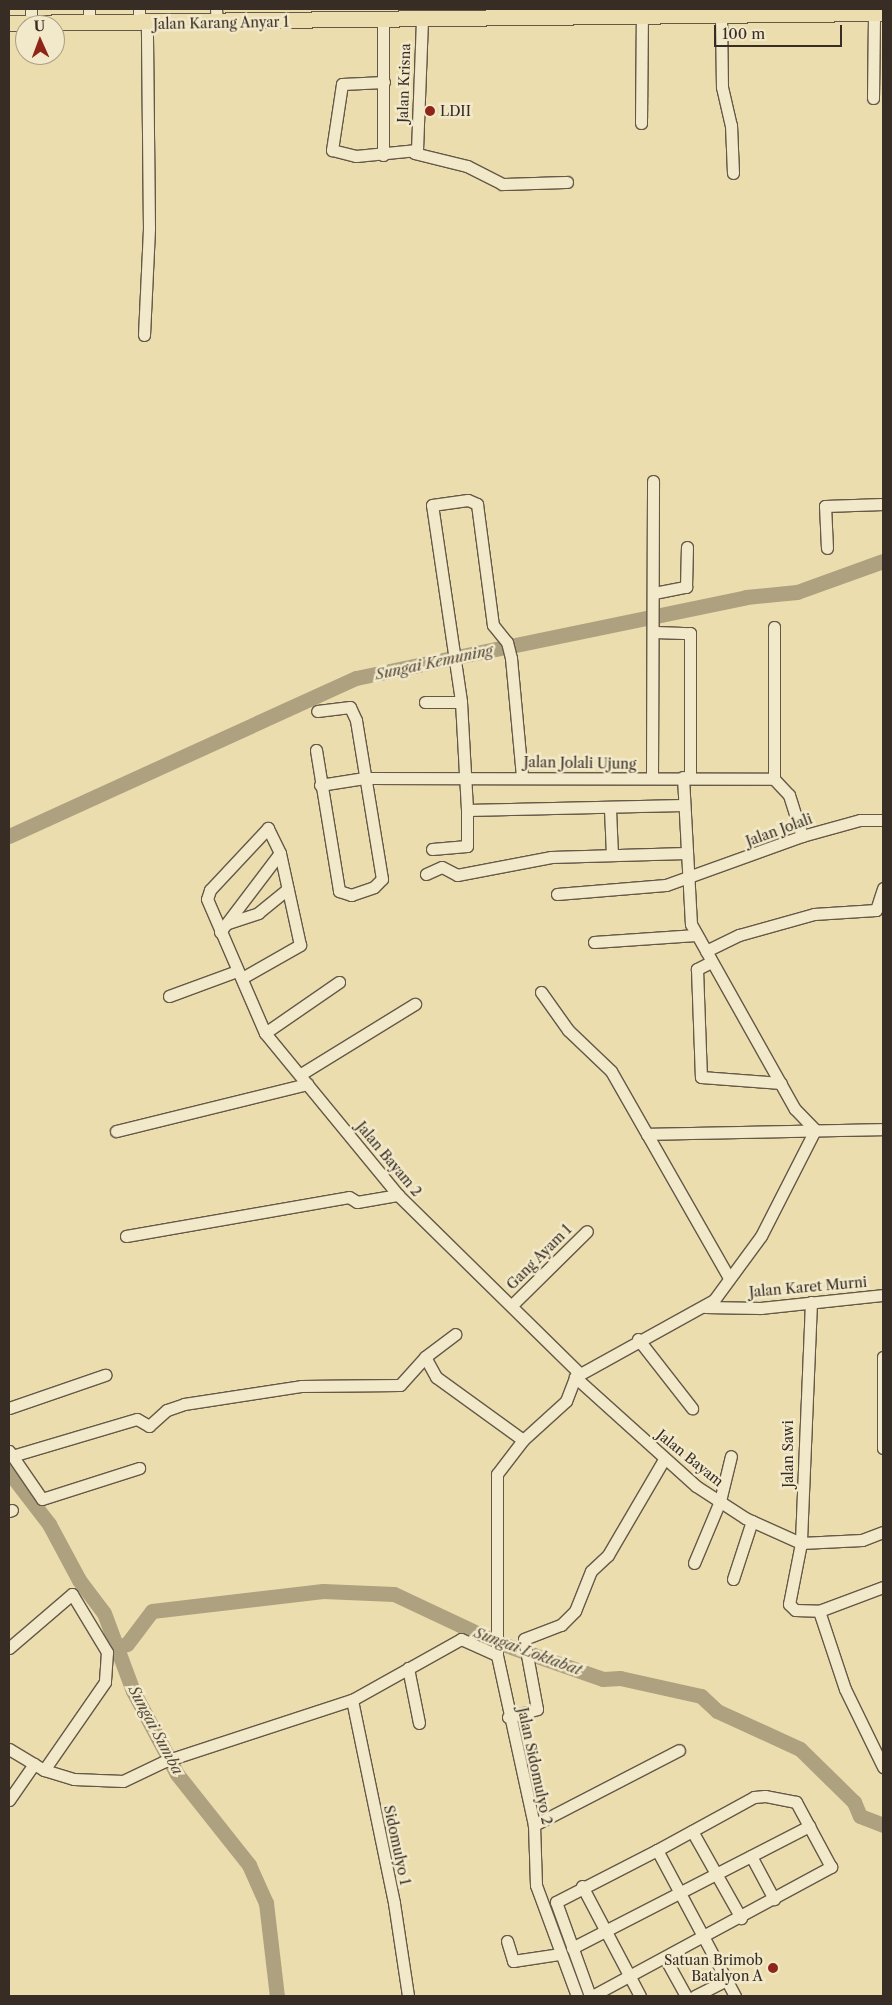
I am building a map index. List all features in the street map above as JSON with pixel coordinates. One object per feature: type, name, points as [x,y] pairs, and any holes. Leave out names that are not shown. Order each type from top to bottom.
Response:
[{"type":"main road","name":"Jalan Karang Anyar 1","points":[[65,20],[89,16],[142,19],[336,14],[383,18],[418,15],[552,14],[642,17],[670,13],[721,16],[745,12],[879,13]]},
{"type":"street","points":[[873,98],[879,13]]},
{"type":"street","name":"Jalan Krisna","points":[[416,152],[418,15]]},
{"type":"street","points":[[721,16],[722,87],[730,125],[733,173]]},
{"type":"street","points":[[641,123],[642,17]]},
{"type":"street","points":[[383,18],[383,155]]},
{"type":"street","points":[[142,19],[149,228],[144,336]]},
{"type":"street","points":[[384,82],[342,84],[331,142],[338,154],[383,155],[416,152],[467,166],[502,184],[567,182]]},
{"type":"street","points":[[652,778],[655,628],[653,481]]},
{"type":"street","points":[[432,849],[467,846],[467,810],[458,666],[434,501],[468,500],[477,504],[492,625],[507,642],[511,658],[522,777]]},
{"type":"street","points":[[827,548],[825,506],[883,504]]},
{"type":"street","points":[[654,593],[686,587],[687,547]]},
{"type":"street","points":[[655,628],[690,633],[686,777],[683,805],[688,910],[696,935],[781,1084],[815,1130]]},
{"type":"street","points":[[774,628],[774,779],[789,794],[802,836]]},
{"type":"street","points":[[425,702],[461,701]]},
{"type":"street","points":[[316,750],[320,785],[339,891],[351,895],[379,884],[382,879],[354,710],[317,711]]},
{"type":"street","name":"Jalan Jolali Ujung","points":[[320,785],[364,778],[686,777],[774,779]]},
{"type":"street","points":[[467,810],[610,809],[683,805]]},
{"type":"street","points":[[610,809],[612,854]]},
{"type":"street","name":"Jalan Jolali","points":[[557,894],[687,880],[802,836],[860,820],[883,820]]},
{"type":"street","name":"Jalan Bayam 2","points":[[280,853],[270,829],[264,828],[210,890],[208,903],[224,927],[239,974],[266,1033],[398,1195],[512,1305],[577,1376]]},
{"type":"street","points":[[169,996],[239,974],[299,948],[280,853]]},
{"type":"street","points":[[224,927],[280,853]]},
{"type":"street","points":[[426,874],[442,867],[457,875],[551,857],[686,853]]},
{"type":"street","points":[[781,1084],[701,1077],[697,969],[709,957],[740,935],[814,914],[876,910],[883,888]]},
{"type":"street","points":[[224,927],[258,913],[288,889]]},
{"type":"street","points":[[594,942],[696,935]]},
{"type":"street","points":[[266,1033],[339,982]]},
{"type":"street","points":[[541,992],[568,1030],[611,1070],[729,1278]]},
{"type":"street","points":[[116,1131],[304,1079],[415,1004]]},
{"type":"street","points":[[647,1134],[883,1129]]},
{"type":"street","points":[[577,1376],[638,1339],[705,1308],[761,1236],[815,1130]]},
{"type":"street","points":[[126,1236],[348,1197],[357,1202],[398,1195]]},
{"type":"street","name":"Gang Ayam 1","points":[[512,1305],[587,1231]]},
{"type":"street","name":"Jalan Karet Murni","points":[[705,1308],[761,1308],[883,1295]]},
{"type":"street","name":"Jalan Sawi","points":[[811,1302],[801,1543],[789,1604],[795,1610],[819,1611]]},
{"type":"street","points":[[139,1468],[42,1499],[10,1453],[137,1418],[149,1426],[167,1410],[184,1404],[302,1386],[400,1385],[425,1357],[456,1334]]},
{"type":"street","points":[[638,1339],[692,1408]]},
{"type":"street","points":[[425,1357],[443,1383],[523,1440]]},
{"type":"street","points":[[883,1357],[883,1448]]},
{"type":"street","points":[[9,1408],[105,1375]]},
{"type":"street","name":"Jalan Bayam","points":[[577,1376],[664,1459],[720,1501],[752,1521],[801,1543]]},
{"type":"street","name":"Jalan Sidomulyo 2","points":[[577,1376],[566,1401],[523,1440],[497,1474],[501,1635],[498,1653],[508,1717],[534,1825],[536,1885],[577,1996]]},
{"type":"street","points":[[694,1563],[720,1501],[731,1456]]},
{"type":"street","points":[[508,1717],[537,1709],[523,1652],[530,1634],[561,1625],[576,1611],[591,1570],[608,1555],[664,1459]]},
{"type":"street","points":[[733,1579],[752,1521]]},
{"type":"street","points":[[801,1543],[862,1540],[883,1532]]},
{"type":"street","points":[[883,1587],[819,1611],[845,1689],[883,1767]]},
{"type":"street","points":[[9,1648],[72,1594],[107,1652],[105,1682],[44,1770]]},
{"type":"street","points":[[9,1749],[44,1770],[74,1779],[123,1781],[169,1760],[352,1700],[461,1639],[498,1653]]},
{"type":"street","points":[[408,1668],[419,1723]]},
{"type":"street","name":"Sidomulyo 1","points":[[352,1700],[394,1903],[408,1996]]},
{"type":"street","points":[[534,1825],[679,1750]]},
{"type":"street","points":[[9,1800],[34,1764]]},
{"type":"street","points":[[765,1796],[796,1802],[809,1826],[831,1867],[704,1938],[591,1996],[556,1902],[582,1886],[657,1850],[754,1797],[765,1796]]},
{"type":"street","points":[[572,1948],[809,1826]]},
{"type":"street","points":[[692,1831],[741,1918]]},
{"type":"street","points":[[657,1850],[735,1996]]},
{"type":"street","points":[[751,1856],[774,1899]]},
{"type":"street","points":[[582,1886],[640,1996]]},
{"type":"street","points":[[507,1941],[513,1961],[560,1954]]},
{"type":"street","points":[[665,1958],[686,1996]]},
{"type":"street","points":[[695,1996],[726,1980]]},
{"type":"waterway","name":"Sungai Kemuning","points":[[9,836],[356,678],[746,597],[797,592],[883,561]]},
{"type":"waterway","name":"Sungai Sumba","points":[[9,1472],[49,1524],[79,1580],[104,1613],[133,1691],[177,1774],[249,1865],[266,1903],[277,1996]]},
{"type":"waterway","name":"Sungai Loktabat","points":[[117,1647],[127,1644],[152,1611],[323,1591],[394,1594],[494,1641],[603,1679],[620,1678],[701,1696],[717,1711],[800,1749],[854,1802],[860,1816],[883,1825]]},
{"type":"place","name":"LDII","points":[[430,111]]},
{"type":"place","name":"Satuan Brimob Batalyon A","points":[[773,1968]]}]
